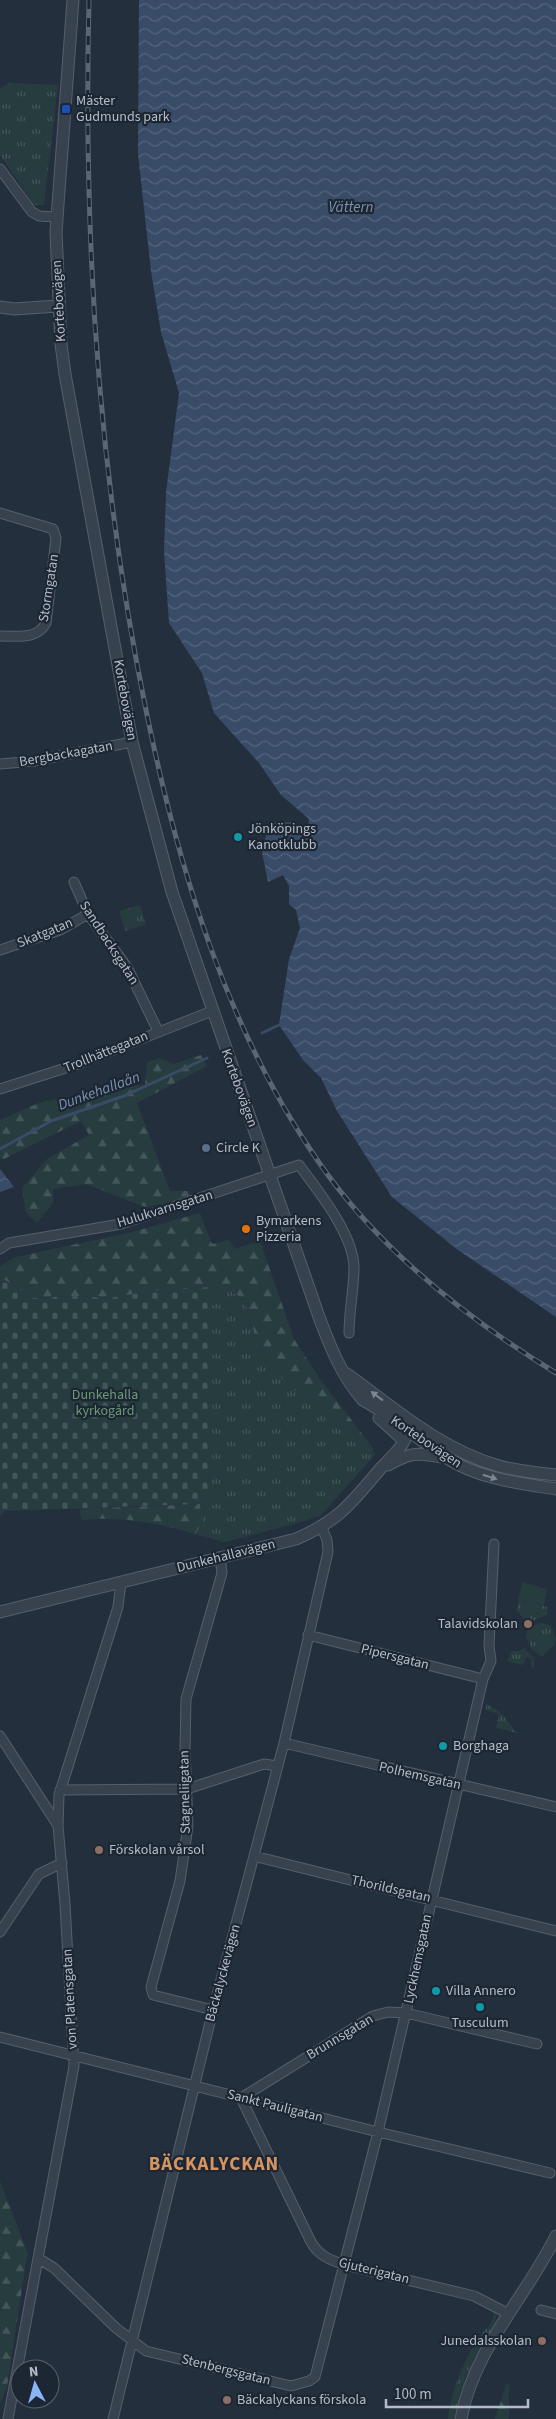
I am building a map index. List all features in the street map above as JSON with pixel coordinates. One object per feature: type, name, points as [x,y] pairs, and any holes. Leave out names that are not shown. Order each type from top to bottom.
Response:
[{"type":"street","name":"Kortebovägen","points":[[73,0],[56,218],[58,306],[65,374],[132,742],[172,892],[322,1324],[352,1388],[363,1400],[464,1468],[487,1476],[556,1489]]},
{"type":"street","points":[[0,169],[32,212],[39,216],[56,218]]},
{"type":"street","points":[[1,309],[58,306]]},
{"type":"street","name":"Stormgatan","points":[[0,513],[53,528],[56,532],[46,623],[42,629],[29,636],[0,636]]},
{"type":"street","name":"Bergbackagatan","points":[[0,764],[34,761],[132,742]]},
{"type":"street","name":"Sandbacksgatan","points":[[74,882],[88,914],[127,967],[158,1031]]},
{"type":"street","name":"Skatgatan","points":[[0,950],[60,930],[88,914]]},
{"type":"street","name":"Trollhättegatan","points":[[0,1089],[78,1064],[212,1011]]},
{"type":"street","name":"Hulukvarnsgatan","points":[[0,1249],[9,1243],[121,1224],[271,1176],[299,1165],[337,1222],[350,1247],[354,1266],[349,1333]]},
{"type":"street","name":"Kortebovägen","points":[[343,1371],[408,1431],[501,1467],[556,1475]]},
{"type":"street","name":"Dunkehallavägen","points":[[0,1612],[296,1539],[322,1528],[347,1508],[405,1441],[408,1431]]},
{"type":"street","points":[[381,1468],[410,1454],[421,1452],[446,1457]]},
{"type":"street","name":"Bäckalyckevägen","points":[[113,2419],[213,2010],[284,1743],[328,1552],[327,1540],[322,1528]]},
{"type":"street","name":"Lyckhemsgatan","points":[[318,2371],[378,2132],[483,1679],[491,1661],[489,1646],[494,1544]]},
{"type":"street","name":"Stagneliigatan","points":[[213,2010],[153,1995],[151,1986],[180,1881],[188,1826],[184,1749],[186,1699],[222,1573],[220,1557]]},
{"type":"street","name":"von Platensgatan","points":[[11,2419],[38,2258],[72,2076],[73,2055],[62,1863],[58,1826],[60,1790],[118,1607],[121,1582]]},
{"type":"street","name":"Pipersgatan","points":[[308,1635],[483,1679]]},
{"type":"street","points":[[0,1736],[58,1826]]},
{"type":"street","name":"Polhemsgatan","points":[[284,1743],[556,1807]]},
{"type":"street","points":[[60,1790],[187,1789],[264,1764],[277,1766]]},
{"type":"street","name":"Thorildsgatan","points":[[254,1856],[556,1931]]},
{"type":"street","points":[[0,1932],[39,1874],[62,1863]]},
{"type":"street","name":"Brunnsgatan","points":[[241,2098],[373,2016],[388,2012],[406,2013],[537,2044]]},
{"type":"street","name":"Sankt Pauligatan","points":[[0,2037],[550,2173]]},
{"type":"street","name":"Gjuterigatan","points":[[241,2098],[315,2249],[325,2258],[345,2265],[474,2296],[508,2314]]},
{"type":"street","points":[[461,2419],[463,2405],[485,2353],[508,2314],[542,2265],[556,2236]]},
{"type":"street","name":"Stenbergsgatan","points":[[38,2258],[54,2268],[132,2342],[146,2351],[292,2386],[309,2381],[318,2371]]},
{"type":"street","points":[[541,2310],[556,2314]]},
{"type":"green space","points":[[9,83],[58,85],[44,205],[34,205],[0,155],[0,89]]},
{"type":"green space","points":[[140,905],[146,925],[125,931],[119,911]]},
{"type":"green space","points":[[201,1055],[207,1066],[137,1103],[170,1191],[188,1191],[190,1194],[189,1198],[145,1207],[86,1184],[53,1189],[53,1203],[37,1223],[26,1213],[22,1188],[47,1159],[89,1135],[81,1121],[4,1159],[0,1158],[0,1120],[41,1102],[145,1084],[147,1062],[160,1058],[174,1064]]},
{"type":"green space","points":[[200,1213],[212,1244],[229,1240],[235,1249],[260,1241],[294,1339],[322,1382],[371,1445],[363,1446],[345,1418],[320,1396],[293,1390],[262,1358],[244,1299],[224,1287],[168,1289],[108,1298],[77,1296],[33,1298],[0,1277],[0,1266],[16,1257],[132,1232]]},
{"type":"green space","name":"Dunkehalla kyrkogård","points":[[0,1277],[33,1298],[77,1296],[108,1298],[168,1289],[211,1287],[211,1470],[208,1496],[200,1504],[5,1511],[0,1517]]},
{"type":"green space","points":[[211,1287],[224,1287],[244,1299],[262,1358],[297,1391],[320,1396],[345,1418],[363,1446],[371,1445],[375,1455],[320,1516],[224,1542],[195,1534],[202,1524],[200,1504],[208,1496],[211,1469]]},
{"type":"green space","points":[[200,1504],[202,1524],[195,1534],[139,1521],[111,1519],[82,1520],[79,1511],[81,1509]]},
{"type":"green space","points":[[522,1582],[547,1589],[544,1606],[518,1600]]},
{"type":"green space","points":[[518,1600],[547,1607],[547,1615],[528,1623],[517,1611]]},
{"type":"green space","points":[[542,1623],[551,1626],[556,1639],[553,1646],[542,1656],[532,1650],[526,1637],[531,1627]]},
{"type":"green space","points":[[524,1648],[534,1658],[534,1668],[531,1666],[532,1659],[526,1657],[523,1665],[507,1661],[512,1651],[520,1651]]},
{"type":"green space","points":[[487,1704],[501,1713],[517,1733],[496,1728],[499,1714],[485,1710]]},
{"type":"green space","points":[[0,2181],[29,2257],[27,2256],[7,2387],[0,2404]]},
{"type":"green space","points":[[492,2310],[497,2313],[494,2327],[466,2376],[454,2419],[448,2419],[452,2397],[459,2376],[474,2345],[492,2321]]},
{"type":"green space","points":[[506,2384],[509,2385],[509,2419],[495,2419]]},
{"type":"water","name":"Vättern","points":[[139,0],[556,0],[556,1317],[458,1250],[392,1197],[337,1111],[321,1078],[303,1060],[279,1025],[289,959],[300,928],[296,910],[289,904],[289,886],[283,875],[268,882],[262,852],[269,823],[293,822],[297,828],[308,828],[309,819],[281,795],[259,763],[214,713],[202,673],[169,623],[164,552],[166,492],[179,393],[161,332],[151,271],[138,154]]},
{"type":"water","points":[[0,1169],[14,1187],[0,1192]]},
{"type":"waterway","name":"Dunkehallaån","points":[[262,1033],[279,1025]]},
{"type":"waterway","name":"Dunkehallaån","points":[[0,1149],[51,1121],[124,1096],[207,1058]]},
{"type":"railway","points":[[89,0],[89,180],[92,269],[97,359],[116,537],[130,626],[160,773],[174,832],[210,947],[232,1003],[257,1058],[286,1111],[318,1161],[342,1193],[368,1224],[426,1279],[489,1329],[556,1373]]},
{"type":"place","name":"Mäster Gudmunds park","points":[[66,109]]},
{"type":"place","name":"Jönköpings Kanotklubb","points":[[238,837]]},
{"type":"place","name":"Circle K","points":[[206,1148]]},
{"type":"place","name":"Bymarkens Pizzeria","points":[[246,1229]]},
{"type":"place","name":"Talavidskolan","points":[[528,1624]]},
{"type":"place","name":"Borghaga","points":[[443,1746]]},
{"type":"place","name":"Förskolan vårsol","points":[[99,1850]]},
{"type":"place","name":"Villa Annero","points":[[436,1991]]},
{"type":"place","name":"Tusculum","points":[[480,2007]]},
{"type":"place","name":"Junedalsskolan","points":[[542,2341]]},
{"type":"place","name":"Bäckalyckans förskola","points":[[227,2400]]},
{"type":"district","name":"BÄCKALYCKAN","points":[[214,2164]]}]
